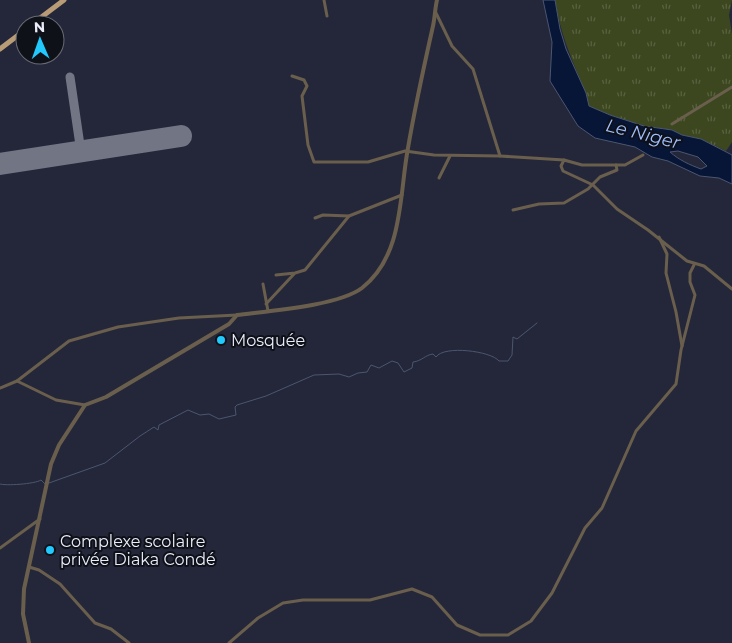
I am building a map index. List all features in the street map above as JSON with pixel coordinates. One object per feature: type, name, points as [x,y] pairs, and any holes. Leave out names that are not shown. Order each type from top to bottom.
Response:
[{"type":"highway","points":[[44,15],[64,0]]},
{"type":"highway","points":[[0,49],[15,38]]},
{"type":"street","points":[[324,0],[327,16]]},
{"type":"street","points":[[0,388],[17,381],[69,341],[118,327],[179,318],[237,316],[331,300],[361,289],[382,265],[393,242],[402,195],[407,151],[436,13],[437,0]]},
{"type":"street","points":[[436,13],[452,46],[473,69],[500,156]]},
{"type":"street","points":[[292,76],[304,80],[307,86],[302,96],[308,145],[314,162],[368,162],[407,151],[450,156],[500,156],[564,160],[582,165],[616,166],[625,165],[643,155]]},
{"type":"street","points":[[672,124],[732,87]]},
{"type":"street","points":[[439,178],[450,156]]},
{"type":"street","points":[[564,160],[561,166],[563,171],[593,184],[617,209],[659,237],[694,265],[704,266],[732,289]]},
{"type":"street","points":[[513,210],[539,204],[564,203],[593,184],[600,177],[617,170],[616,166]]},
{"type":"street","points":[[315,218],[323,215],[349,216],[402,195]]},
{"type":"street","points":[[276,275],[295,274],[305,270],[349,216]]},
{"type":"street","points":[[659,237],[666,254],[666,273],[676,312],[682,347]]},
{"type":"street","points":[[229,643],[258,618],[283,603],[303,600],[370,600],[412,589],[432,598],[457,625],[466,631],[491,636],[512,634],[537,616],[585,528],[605,501],[636,431],[676,384],[682,347],[695,295],[690,282],[690,273],[694,265]]},
{"type":"street","points":[[266,304],[295,274]]},
{"type":"street","points":[[263,284],[268,310]]},
{"type":"street","points":[[17,381],[56,400],[85,405],[106,397],[230,324],[237,316]]},
{"type":"street","points":[[29,643],[22,614],[29,567],[47,481],[59,444],[85,405]]},
{"type":"street","points":[[0,548],[40,519]]},
{"type":"street","points":[[29,567],[39,570],[60,584],[95,623],[111,629],[129,643]]},
{"type":"green space","points":[[555,0],[732,0],[729,15],[732,34],[732,142],[726,151],[701,139],[682,135],[672,130],[644,126],[589,106],[563,36]]},
{"type":"water","name":"Le Niger","points":[[543,0],[555,0],[566,49],[586,93],[589,106],[644,126],[672,130],[682,135],[701,139],[732,155],[732,184],[719,178],[700,176],[668,161],[652,157],[635,147],[595,138],[578,126],[550,81],[552,42]],"holes":[[[678,151],[698,157],[707,166],[701,169],[681,160],[670,152]]]},
{"type":"waterway","points":[[49,483],[105,463],[154,427],[158,430],[159,425],[188,410],[200,415],[209,414],[219,419],[236,415],[235,407],[237,405],[266,396],[314,375],[339,374],[349,377],[367,372],[371,365],[379,368],[392,361],[398,363],[404,372],[412,368],[413,362],[433,354],[436,357],[441,353],[457,350],[478,352],[487,354],[499,361],[508,361],[512,355],[513,337],[517,339],[537,323]]},
{"type":"waterway","points":[[0,484],[33,483],[41,480],[45,484]]},
{"type":"taxiway","points":[[70,77],[81,152]]},
{"type":"runway","points":[[0,164],[181,136]]},
{"type":"place","name":"Mosquée","points":[[221,340]]},
{"type":"place","name":"Complexe scolaire privée Diaka Condé","points":[[50,550]]}]
